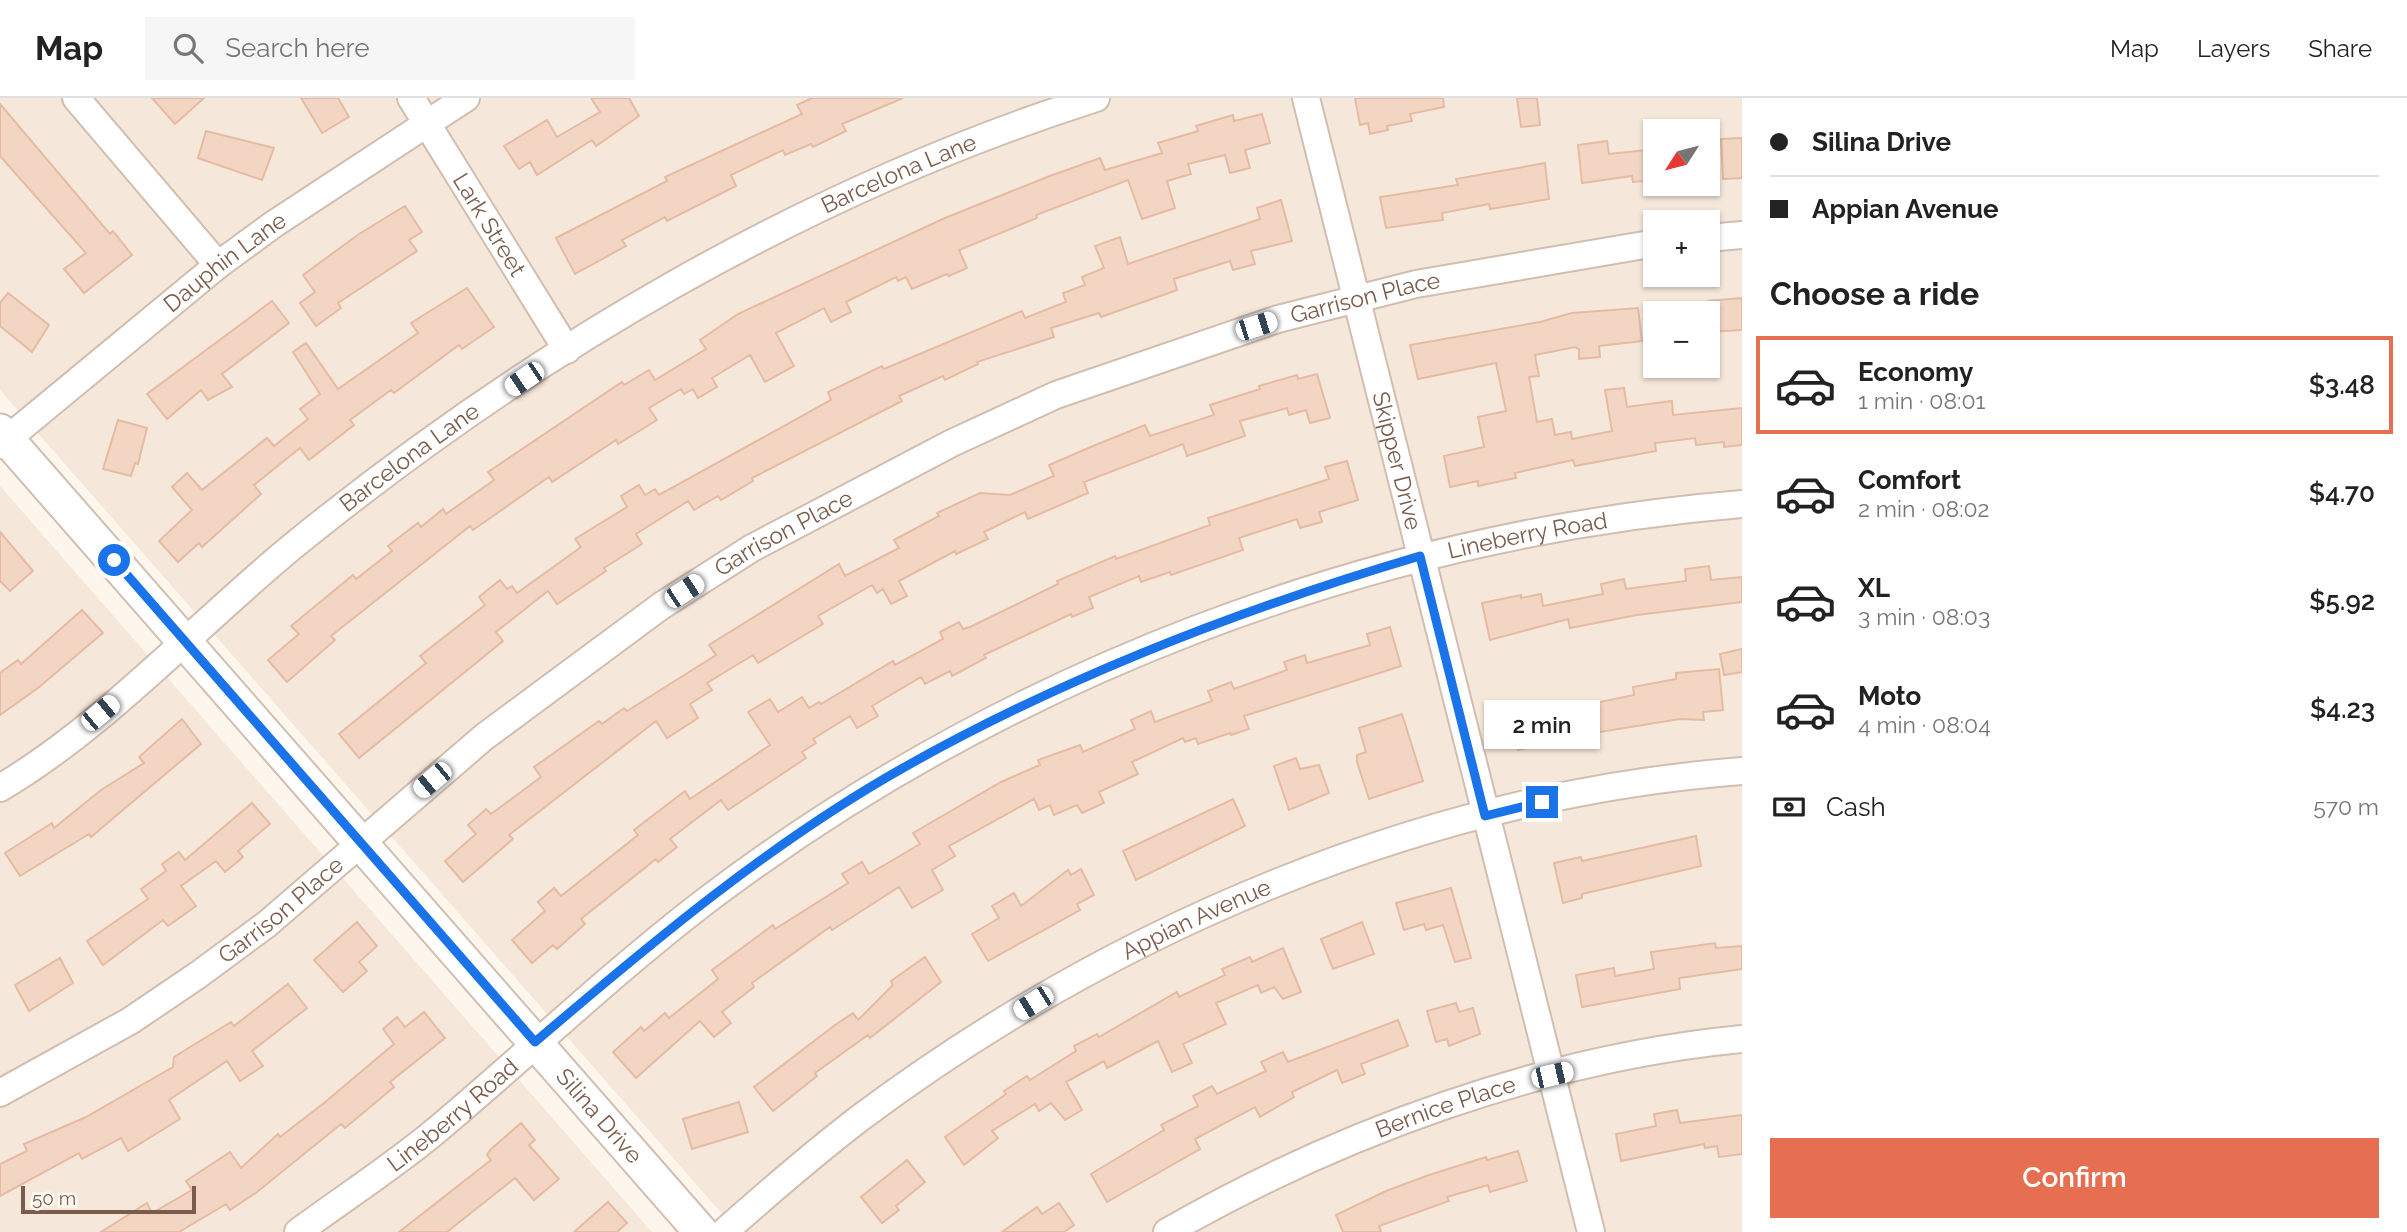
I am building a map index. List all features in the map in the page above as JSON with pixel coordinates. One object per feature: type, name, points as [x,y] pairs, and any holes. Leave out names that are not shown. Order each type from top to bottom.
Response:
[{"type":"street","points":[[76,98],[218,265]]},
{"type":"street","name":"Lark Street","points":[[411,98],[567,350]]},
{"type":"street","name":"Dauphin Lane","points":[[3,438],[218,265],[466,98]]},
{"type":"street","name":"Barcelona Lane","points":[[0,788],[58,749],[292,547],[417,450],[567,350],[724,258],[877,182],[940,155],[1096,98]]},
{"type":"street","name":"Skipper Drive","points":[[1306,98],[1591,1232]]},
{"type":"street","points":[[1720,236],[1742,235]]},
{"type":"street","name":"Garrison Place","points":[[0,1093],[130,1021],[267,924],[484,737],[590,656],[752,548],[952,443],[1056,395],[1254,327],[1430,281],[1643,245]]},
{"type":"street","name":"Silina Drive","points":[[3,438],[185,640],[701,1232]]},
{"type":"street","name":"Lineberry Road","points":[[298,1232],[436,1131],[535,1042],[705,902],[840,807],[981,726],[1154,647],[1315,587],[1420,556],[1587,522],[1742,504]]},
{"type":"street","name":"Appian Avenue","points":[[724,1232],[860,1118],[965,1045],[1120,954],[1210,911],[1336,860],[1485,816],[1637,784],[1742,771]]},
{"type":"street","name":"Bernice Place","points":[[1167,1232],[1295,1165],[1386,1128],[1552,1075],[1630,1056],[1742,1040]]},
{"type":"shaded area","points":[[0,98],[1742,98],[1742,1232],[738,1232],[0,390]]},
{"type":"shaded area","points":[[0,486],[652,1232],[0,1232]]},
{"type":"building","points":[[152,98],[204,98],[175,124]]},
{"type":"building","points":[[301,98],[338,98],[349,117],[322,133]]},
{"type":"building","points":[[591,98],[629,98],[639,116],[596,146],[592,140],[537,175],[530,162],[519,169],[504,146],[547,120],[557,137],[600,112]]},
{"type":"building","points":[[812,98],[903,98],[842,124],[846,131],[813,147],[811,144],[785,155],[783,150],[731,175],[736,186],[667,221],[665,217],[622,240],[626,246],[575,274],[556,238],[667,181],[665,177],[802,114],[797,105]]},
{"type":"building","points":[[1355,98],[1443,98],[1444,107],[1410,114],[1412,121],[1387,126],[1388,130],[1370,134],[1368,123],[1360,125]]},
{"type":"building","points":[[1517,98],[1537,98],[1540,125],[1521,127]]},
{"type":"building","points":[[0,104],[110,234],[113,231],[132,255],[84,293],[64,269],[86,253],[0,156]]},
{"type":"building","points":[[1262,114],[1270,143],[1245,150],[1250,168],[1230,173],[1225,155],[1188,164],[1191,174],[1167,181],[1175,208],[1142,219],[1128,180],[1036,215],[1037,218],[959,250],[967,268],[949,276],[947,274],[912,289],[906,277],[898,281],[896,277],[846,302],[851,312],[831,322],[824,308],[776,333],[794,366],[765,382],[750,355],[712,378],[717,387],[698,398],[693,389],[684,394],[681,389],[649,408],[657,420],[618,444],[616,440],[552,482],[549,477],[473,530],[470,526],[331,636],[335,640],[287,682],[268,660],[299,634],[291,626],[353,575],[356,579],[392,551],[388,546],[418,523],[421,527],[443,509],[446,514],[494,480],[488,472],[622,382],[624,385],[649,370],[655,380],[706,349],[700,340],[738,314],[945,218],[1047,177],[1100,158],[1105,170],[1162,153],[1158,143],[1198,131],[1196,126],[1233,115],[1234,121]]},
{"type":"building","points":[[206,131],[274,148],[262,180],[198,158]]},
{"type":"building","points":[[1742,138],[1742,178],[1723,179],[1721,139]]},
{"type":"building","points":[[1607,141],[1609,154],[1643,150],[1643,181],[1633,182],[1632,176],[1582,183],[1578,145]]},
{"type":"building","points":[[1545,163],[1549,199],[1490,209],[1489,204],[1442,213],[1443,220],[1386,228],[1380,197],[1458,185],[1456,179]]},
{"type":"building","points":[[1281,200],[1292,241],[1251,251],[1255,264],[1233,270],[1230,261],[1174,279],[1177,290],[1101,317],[1099,313],[1051,328],[1054,337],[977,362],[978,364],[945,380],[943,376],[899,396],[902,401],[752,478],[753,481],[721,500],[718,496],[694,510],[688,501],[636,534],[642,544],[604,568],[606,571],[557,604],[548,591],[496,632],[503,641],[359,758],[339,734],[426,663],[420,656],[485,605],[479,597],[500,580],[507,589],[512,586],[517,593],[581,547],[575,539],[627,507],[621,496],[639,485],[645,495],[655,489],[659,495],[831,400],[828,392],[882,366],[884,369],[1022,311],[1025,318],[1066,302],[1063,293],[1085,285],[1082,277],[1104,268],[1095,246],[1120,237],[1128,264],[1260,219],[1257,208]]},
{"type":"building","points":[[405,206],[422,232],[409,240],[417,251],[338,303],[341,308],[316,326],[300,303],[315,292],[303,275],[359,234]]},
{"type":"building","points":[[467,288],[494,327],[462,349],[459,345],[394,393],[391,390],[350,420],[354,425],[309,460],[300,448],[254,485],[261,494],[202,547],[199,543],[178,562],[159,541],[192,510],[172,487],[187,473],[202,490],[267,438],[274,446],[308,419],[300,409],[320,394],[293,352],[306,343],[338,389],[418,333],[411,323]]},
{"type":"building","points":[[8,293],[49,325],[32,352],[0,326],[0,303]]},
{"type":"building","points":[[1742,298],[1742,330],[1720,331],[1720,301],[1708,301]]},
{"type":"building","points":[[272,301],[289,323],[222,374],[232,387],[208,400],[201,390],[167,419],[147,394]]},
{"type":"building","points":[[1638,308],[1642,341],[1599,346],[1600,357],[1579,359],[1579,349],[1575,347],[1535,355],[1539,376],[1529,377],[1537,422],[1552,419],[1555,435],[1571,432],[1572,439],[1612,431],[1605,390],[1624,388],[1627,407],[1672,401],[1673,415],[1742,408],[1742,445],[1724,447],[1724,442],[1696,445],[1695,438],[1655,443],[1656,451],[1575,466],[1573,460],[1515,473],[1516,478],[1478,486],[1478,481],[1450,487],[1444,456],[1484,447],[1478,417],[1506,411],[1496,363],[1418,379],[1410,345],[1540,322],[1572,313]]},
{"type":"building","points":[[1317,374],[1330,418],[1310,423],[1306,410],[1289,415],[1287,408],[1240,421],[1245,436],[1187,456],[1183,444],[1084,482],[1088,493],[1028,519],[1025,512],[984,532],[988,539],[956,554],[955,551],[899,581],[907,596],[891,604],[883,589],[877,593],[872,585],[818,616],[823,624],[758,663],[753,655],[707,683],[712,690],[690,704],[698,718],[667,738],[656,721],[509,835],[513,839],[463,882],[445,861],[476,834],[468,825],[486,809],[491,814],[541,777],[534,767],[599,721],[602,724],[624,708],[627,711],[716,655],[709,645],[839,564],[845,576],[899,548],[894,540],[939,516],[937,513],[980,493],[1010,495],[1054,476],[1049,465],[1145,425],[1150,436],[1214,415],[1210,405],[1260,389],[1259,386],[1297,375],[1298,379]]},
{"type":"building","points":[[118,420],[147,428],[138,464],[135,463],[131,476],[103,469]]},
{"type":"building","points":[[1347,461],[1358,500],[1319,512],[1322,522],[1300,528],[1297,519],[1239,538],[1243,550],[1171,575],[1170,572],[1141,582],[1139,576],[1089,597],[1093,608],[1072,617],[1071,614],[984,655],[986,658],[952,676],[950,671],[925,684],[921,677],[872,706],[878,716],[857,728],[850,716],[813,739],[816,743],[802,752],[806,758],[728,810],[721,800],[670,839],[677,847],[658,862],[656,859],[581,919],[585,924],[557,949],[553,945],[532,963],[512,940],[545,911],[538,902],[554,888],[561,896],[638,835],[634,830],[685,791],[690,799],[770,745],[748,712],[770,699],[778,712],[802,697],[809,708],[819,702],[821,704],[893,661],[895,665],[943,639],[940,632],[959,622],[963,629],[970,627],[1058,584],[1057,581],[1115,556],[1116,559],[1210,525],[1208,518],[1329,479],[1325,467]]},
{"type":"building","points":[[0,532],[33,571],[10,591],[0,581]]},
{"type":"building","points":[[1709,566],[1711,580],[1742,577],[1742,602],[1637,615],[1570,628],[1568,619],[1490,640],[1482,603],[1541,594],[1543,606],[1603,594],[1601,584],[1624,579],[1626,589],[1686,581],[1685,569]]},
{"type":"building","points":[[82,610],[103,633],[38,688],[0,715],[0,673],[18,660],[21,664]]},
{"type":"building","points":[[1390,627],[1401,666],[1244,716],[1249,729],[1231,735],[1230,733],[1198,744],[1196,738],[1185,742],[1183,738],[1132,762],[1138,774],[1099,792],[1104,803],[1082,813],[1077,805],[1054,815],[1050,805],[1039,810],[1034,799],[949,846],[955,856],[932,870],[943,890],[912,908],[899,887],[832,930],[830,927],[752,983],[754,987],[722,1012],[731,1023],[714,1037],[700,1021],[636,1078],[613,1052],[641,1027],[644,1031],[665,1013],[669,1018],[718,979],[712,970],[773,925],[775,929],[848,883],[842,874],[862,862],[869,874],[920,844],[913,833],[1001,782],[1040,765],[1038,760],[1080,745],[1083,752],[1135,729],[1131,720],[1151,711],[1155,722],[1212,701],[1208,691],[1231,682],[1234,689],[1287,670],[1284,662],[1305,655],[1307,663],[1370,645],[1367,634]]},
{"type":"building","points":[[1742,649],[1742,672],[1724,675],[1720,654]]},
{"type":"building","points":[[1719,669],[1723,710],[1703,712],[1704,720],[1680,719],[1575,736],[1576,738],[1518,750],[1512,720],[1634,695],[1633,687],[1676,679],[1676,673]]},
{"type":"building","points":[[1402,714],[1423,781],[1369,799],[1357,762],[1357,755],[1366,752],[1359,728]]},
{"type":"building","points":[[182,719],[201,744],[91,837],[89,834],[20,876],[5,853],[52,823],[54,828],[101,790],[144,763],[139,757]]},
{"type":"building","points":[[1296,758],[1300,769],[1319,765],[1329,793],[1289,810],[1274,766]]},
{"type":"building","points":[[1233,799],[1245,826],[1136,880],[1123,851]]},
{"type":"building","points":[[252,803],[270,824],[238,851],[243,857],[225,872],[216,861],[181,886],[196,906],[168,926],[163,920],[103,965],[87,941],[148,899],[141,889],[166,871],[162,864],[179,852],[185,860]]},
{"type":"building","points":[[1696,836],[1701,866],[1582,894],[1582,898],[1563,903],[1554,863],[1581,857],[1582,861]]},
{"type":"building","points":[[1081,869],[1094,895],[1077,904],[1080,910],[988,961],[972,934],[999,918],[992,906],[1014,893],[1021,906],[1068,870],[1071,875]]},
{"type":"building","points":[[1451,888],[1471,958],[1455,962],[1443,925],[1426,930],[1424,924],[1404,930],[1396,903]]},
{"type":"building","points":[[357,922],[377,946],[359,962],[367,971],[343,992],[314,960]]},
{"type":"building","points":[[1362,922],[1374,954],[1333,969],[1321,939]]},
{"type":"building","points":[[1715,943],[1716,948],[1742,946],[1742,969],[1679,978],[1680,989],[1582,1007],[1576,975],[1614,968],[1615,976],[1654,969],[1651,952]]},
{"type":"building","points":[[1283,948],[1301,992],[1283,999],[1274,987],[1261,993],[1258,985],[1216,1003],[1226,1024],[1183,1044],[1192,1063],[1172,1072],[1158,1041],[1107,1068],[1104,1061],[1066,1082],[1082,1110],[1065,1120],[1051,1103],[1039,1111],[1035,1104],[992,1131],[998,1138],[964,1165],[945,1137],[1006,1094],[1004,1091],[1027,1076],[1030,1080],[1076,1051],[1074,1046],[1097,1034],[1099,1037],[1177,992],[1179,997],[1225,975],[1222,969],[1250,957],[1252,962]]},
{"type":"building","points":[[925,957],[941,982],[870,1038],[868,1035],[815,1073],[817,1076],[773,1111],[754,1087],[853,1013],[858,1020],[893,985],[891,981]]},
{"type":"building","points":[[60,958],[73,983],[29,1011],[15,985]]},
{"type":"building","points":[[288,984],[307,1008],[252,1051],[263,1066],[240,1081],[227,1061],[169,1100],[180,1119],[128,1151],[121,1138],[82,1159],[79,1153],[0,1196],[0,1164],[27,1151],[24,1144],[86,1117],[173,1067],[174,1057],[231,1022],[234,1026]]},
{"type":"building","points":[[1456,1003],[1459,1012],[1473,1008],[1480,1034],[1449,1046],[1447,1039],[1436,1042],[1427,1011]]},
{"type":"building","points":[[424,1012],[445,1038],[390,1082],[394,1087],[345,1128],[341,1124],[257,1192],[230,1210],[226,1204],[179,1232],[101,1232],[147,1203],[152,1213],[192,1190],[186,1181],[230,1152],[241,1168],[278,1134],[280,1137],[324,1103],[394,1044],[383,1029],[397,1017],[405,1027]]},
{"type":"building","points":[[1398,1020],[1408,1046],[1361,1064],[1365,1074],[1342,1083],[1337,1070],[1292,1092],[1294,1097],[1260,1117],[1255,1107],[1195,1139],[1200,1149],[1107,1202],[1091,1174],[1164,1130],[1161,1125],[1198,1106],[1193,1096],[1212,1086],[1217,1094],[1266,1071],[1261,1062],[1283,1052],[1288,1062]]},
{"type":"building","points":[[739,1102],[748,1132],[692,1149],[683,1119]]},
{"type":"building","points":[[1677,1110],[1680,1123],[1742,1115],[1742,1154],[1719,1157],[1717,1146],[1705,1148],[1704,1144],[1621,1161],[1616,1134],[1656,1126],[1654,1114]]},
{"type":"building","points":[[521,1123],[535,1140],[529,1145],[559,1179],[534,1200],[515,1178],[447,1232],[399,1232],[491,1160],[487,1155],[490,1150]]},
{"type":"building","points":[[1518,1151],[1527,1181],[1490,1192],[1488,1185],[1447,1197],[1449,1201],[1379,1226],[1381,1232],[1343,1232],[1336,1215],[1386,1191],[1429,1175],[1486,1157],[1487,1160]]},
{"type":"building","points":[[907,1160],[925,1182],[896,1206],[899,1210],[882,1223],[861,1197]]},
{"type":"building","points":[[608,1202],[627,1223],[617,1232],[574,1232]]},
{"type":"building","points":[[1059,1203],[1074,1225],[1064,1232],[1002,1232],[1037,1207],[1042,1214]]},
{"type":"route","points":[[114,560],[535,1042],[600,985],[705,902],[840,807],[902,769],[981,726],[1154,647],[1315,587],[1420,556],[1485,816],[1542,802]]}]
